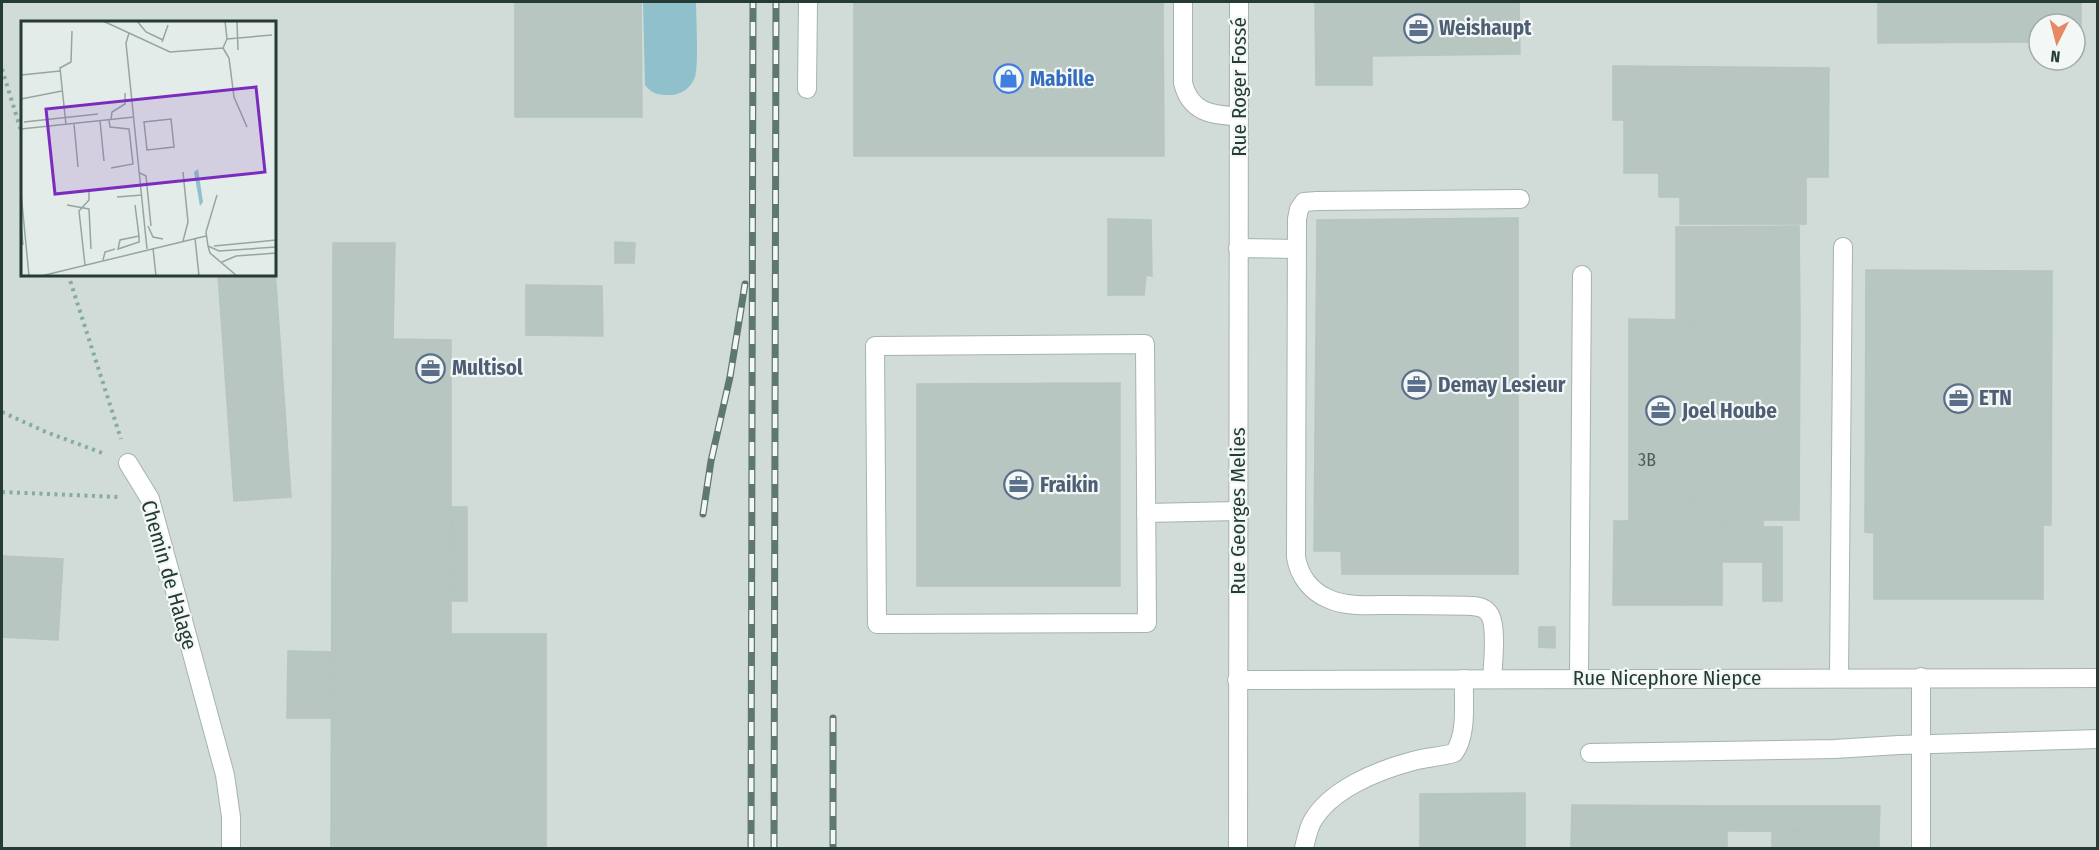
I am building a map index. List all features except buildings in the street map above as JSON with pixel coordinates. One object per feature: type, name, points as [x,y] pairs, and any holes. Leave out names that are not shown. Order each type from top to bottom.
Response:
[{"type":"street","points":[[807,89],[808,2]]},
{"type":"street","points":[[1183,2],[1183,83],[1186,95],[1198,107],[1209,113],[1239,116]]},
{"type":"street","name":"Rue Roger Fossé","points":[[1238,173],[1239,2]]},
{"type":"street","name":"Rue Georges Melies","points":[[1238,173],[1238,849]]},
{"type":"street","points":[[1492,679],[1493,628],[1490,615],[1484,608],[1342,603],[1329,600],[1308,585],[1298,567],[1296,557],[1297,219],[1299,209],[1304,202],[1520,199]]},
{"type":"street","points":[[1238,248],[1296,249]]},
{"type":"street","points":[[1839,678],[1842,248]]},
{"type":"street","points":[[1579,678],[1582,275]]},
{"type":"street","points":[[1145,344],[1146,513],[1146,623],[877,624],[875,346],[1145,344]]},
{"type":"street","name":"Chemin de Halage","points":[[128,462],[150,499],[225,775],[231,817],[231,849]]},
{"type":"street","points":[[1146,513],[1238,511]]},
{"type":"street","points":[[1921,677],[1921,849]]},
{"type":"street","points":[[1304,849],[1311,823],[1324,806],[1353,785],[1380,770],[1454,753],[1460,745],[1462,736],[1464,678]]},
{"type":"street","name":"Rue Nicephore Niepce","points":[[1237,680],[2097,678]]},
{"type":"street","points":[[1590,753],[1834,749],[1921,744],[2097,740]]},
{"type":"path","points":[[2,69],[21,131]]},
{"type":"path","points":[[69,276],[128,462]]},
{"type":"path","points":[[2,412],[46,432],[128,462]]},
{"type":"path","points":[[2,492],[150,499]]},
{"type":"shaded area","points":[[2,2],[2097,2],[2097,848],[2,848]]},
{"type":"water","points":[[643,2],[696,2],[695,77],[685,90],[678,94],[659,94],[645,85]]},
{"type":"railway","points":[[751,848],[753,2]]},
{"type":"railway","points":[[774,848],[776,2]]},
{"type":"railway","points":[[703,514],[711,461],[730,377],[745,284]]},
{"type":"railway","points":[[833,718],[833,848]]},
{"type":"place","name":"Weishaupt","points":[[1418,28]]},
{"type":"place","name":"Mabille","points":[[1009,79]]},
{"type":"place","name":"Multisol","points":[[431,368]]},
{"type":"place","name":"Demay Lesieur","points":[[1417,385]]},
{"type":"place","name":"ETN","points":[[1958,398]]},
{"type":"place","name":"Joel Hoube","points":[[1661,411]]},
{"type":"place","name":"Fraikin","points":[[1019,485]]}]
